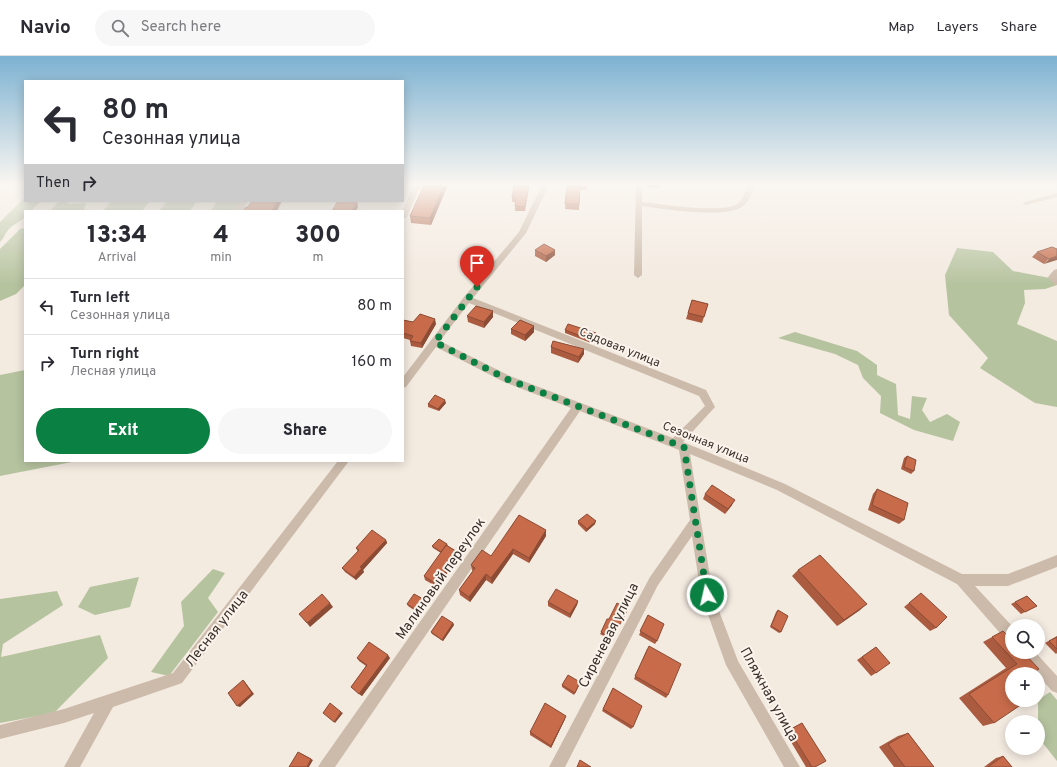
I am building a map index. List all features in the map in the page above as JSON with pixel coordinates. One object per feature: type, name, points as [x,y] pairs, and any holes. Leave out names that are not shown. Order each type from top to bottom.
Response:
[{"type":"street","points":[[404,383],[467,299],[517,240],[529,218]]},
{"type":"street","points":[[638,275],[640,218]]},
{"type":"street","points":[[1057,272],[1052,276],[1057,282]]},
{"type":"street","name":"Садовая улица","points":[[467,299],[704,393],[710,407],[686,434],[679,445]]},
{"type":"street","name":"Сезонная улица","points":[[435,342],[507,379],[679,445],[781,487],[961,580]]},
{"type":"street","name":"Малиновый переулок","points":[[326,767],[578,406]]},
{"type":"street","name":"Пляжная улица","points":[[679,445],[695,522],[707,595],[733,665],[792,767]]},
{"type":"street","name":"Лесная улица","points":[[0,732],[64,716],[177,678],[343,462]]},
{"type":"street","name":"Сиреневая улица","points":[[557,767],[654,581],[695,522]]},
{"type":"street","points":[[961,580],[1008,580],[1057,561]]},
{"type":"street","points":[[961,580],[1005,628]]},
{"type":"street","points":[[1032,659],[1057,686]]},
{"type":"street","points":[[72,767],[108,701]]},
{"type":"green space","points":[[4,218],[23,218],[8,230],[0,242],[0,222]]},
{"type":"green space","points":[[24,228],[24,286],[16,294],[0,301],[0,249],[20,229]]},
{"type":"green space","points":[[957,248],[993,252],[1013,271],[1050,278],[1057,285],[1045,289],[1024,290],[1025,303],[1017,324],[1057,341],[1057,407],[1035,403],[980,368],[988,358],[949,315],[945,275]]},
{"type":"green space","points":[[795,332],[857,351],[877,365],[877,375],[896,384],[898,415],[910,419],[912,396],[927,398],[922,410],[930,422],[947,414],[960,422],[953,441],[914,430],[880,413],[881,396],[863,378],[858,365],[835,354],[778,338]]},
{"type":"green space","points":[[24,370],[24,462],[72,462],[0,476],[0,375]]},
{"type":"green space","points":[[213,569],[225,573],[208,598],[218,612],[169,676],[151,672],[184,626],[181,602]]},
{"type":"green space","points":[[139,577],[130,607],[95,615],[78,607],[90,587]]},
{"type":"green space","points":[[57,591],[63,605],[3,644],[1,657],[100,635],[108,658],[54,713],[0,723],[0,599]]},
{"type":"green space","points":[[1050,692],[1057,700],[1057,761],[1045,746],[1045,715],[1038,715],[1038,707],[1045,707],[1045,695]]},
{"type":"building","points":[[544,244],[555,250],[546,256],[535,250]]},
{"type":"building","points":[[1052,247],[1057,249],[1057,256],[1049,259],[1037,252]]},
{"type":"building","points":[[692,300],[708,304],[704,317],[688,313]]},
{"type":"building","points":[[476,306],[493,311],[484,322],[467,316]]},
{"type":"building","points":[[420,314],[435,319],[421,343],[410,341],[413,336],[404,333],[404,320],[413,322]]},
{"type":"building","points":[[520,320],[534,326],[525,335],[511,329]]},
{"type":"building","points":[[568,324],[596,333],[591,340],[565,330]]},
{"type":"building","points":[[553,341],[584,349],[579,357],[551,347]]},
{"type":"building","points":[[435,395],[445,400],[438,409],[428,404]]},
{"type":"building","points":[[907,456],[916,460],[914,471],[904,467]]},
{"type":"building","points":[[712,485],[735,500],[728,509],[705,494]]},
{"type":"building","points":[[877,489],[908,503],[904,520],[872,505]]},
{"type":"building","points":[[587,514],[596,521],[587,529],[578,521]]},
{"type":"building","points":[[519,515],[546,530],[529,558],[513,549],[491,578],[486,574],[469,597],[459,590],[475,568],[471,565],[482,550],[491,556]]},
{"type":"building","points":[[372,530],[386,540],[360,567],[362,568],[354,577],[342,568],[359,550],[356,548]]},
{"type":"building","points":[[439,539],[447,544],[441,552],[432,546]]},
{"type":"building","points":[[446,545],[459,553],[436,584],[424,576]]},
{"type":"building","points":[[820,555],[867,604],[844,620],[798,570]]},
{"type":"building","points":[[556,589],[578,601],[570,614],[548,602]]},
{"type":"building","points":[[921,593],[947,617],[936,628],[909,603]]},
{"type":"building","points":[[322,594],[330,603],[307,623],[299,614]]},
{"type":"building","points":[[414,594],[427,601],[419,612],[407,604]]},
{"type":"building","points":[[1027,596],[1037,606],[1025,612],[1015,602]]},
{"type":"building","points":[[617,603],[628,609],[612,639],[601,632]]},
{"type":"building","points":[[778,610],[788,616],[781,632],[771,626]]},
{"type":"building","points":[[648,615],[664,624],[657,641],[640,631]]},
{"type":"building","points":[[442,616],[453,623],[442,640],[431,632]]},
{"type":"building","points":[[1003,631],[1005,633],[1005,651],[992,637]]},
{"type":"building","points":[[1057,637],[1057,649],[1049,641]]},
{"type":"building","points":[[369,642],[388,655],[359,694],[351,687],[367,665],[357,658]]},
{"type":"building","points":[[649,646],[681,664],[668,695],[635,676]]},
{"type":"building","points":[[876,647],[890,663],[876,673],[862,657]]},
{"type":"building","points":[[1012,659],[1030,659],[1037,667],[1012,667],[1017,664]]},
{"type":"building","points":[[1005,672],[1005,707],[1018,707],[994,723],[969,694]]},
{"type":"building","points":[[568,675],[580,682],[575,693],[562,685]]},
{"type":"building","points":[[243,680],[252,693],[237,706],[228,693]]},
{"type":"building","points":[[613,688],[642,706],[633,727],[603,709]]},
{"type":"building","points":[[330,703],[341,712],[334,722],[323,713]]},
{"type":"building","points":[[545,703],[566,716],[551,746],[530,732]]},
{"type":"building","points":[[802,723],[826,761],[815,767],[812,767],[789,730]]},
{"type":"building","points":[[908,733],[934,767],[905,767],[888,744]]},
{"type":"building","points":[[298,752],[311,759],[307,767],[289,767]]},
{"type":"building","points":[[1003,756],[1012,767],[988,767]]},
{"type":"building","points":[[580,760],[591,767],[577,767]]},
{"type":"route","points":[[477,287],[435,342],[507,379],[684,447],[707,595]]}]
